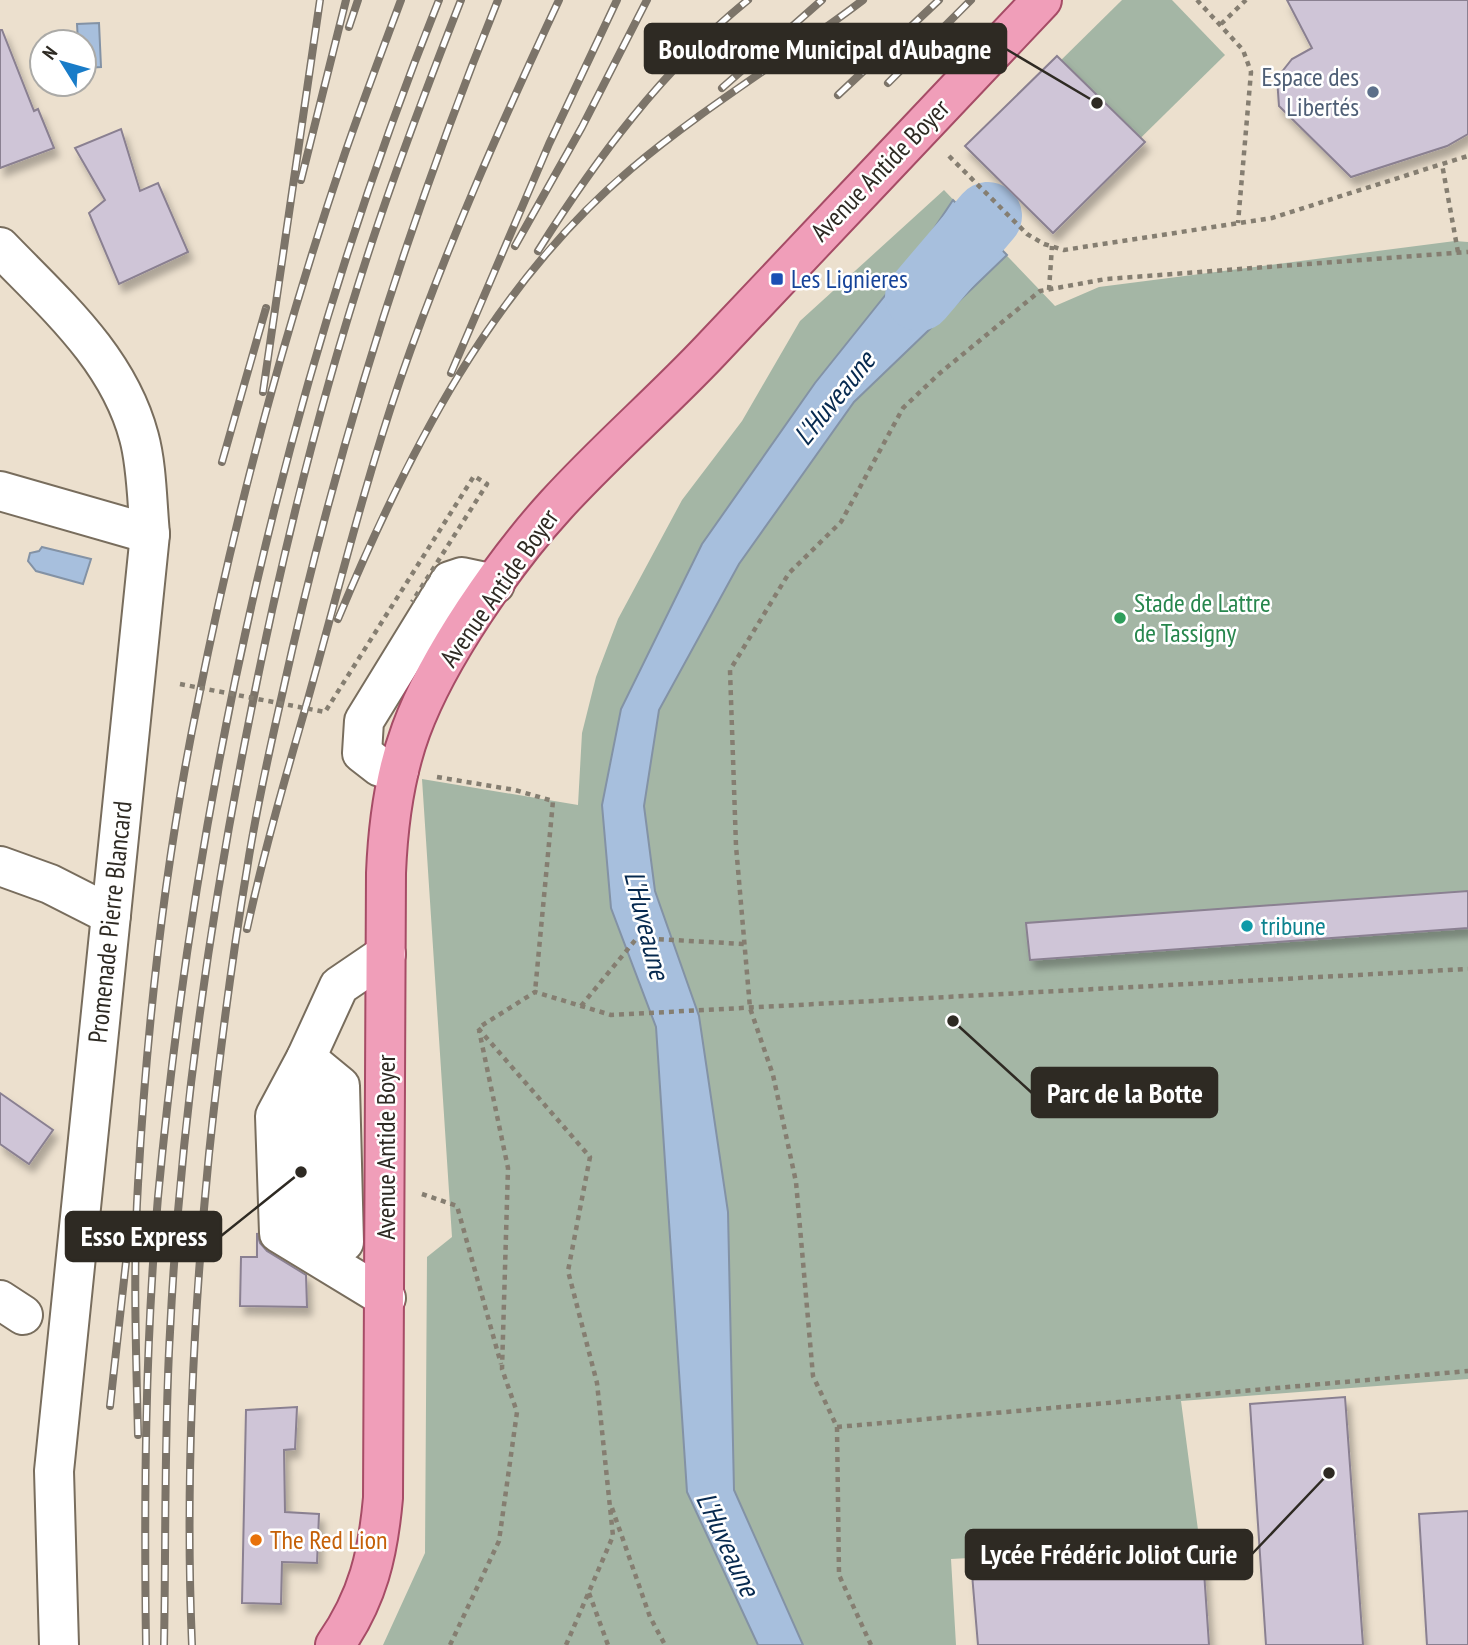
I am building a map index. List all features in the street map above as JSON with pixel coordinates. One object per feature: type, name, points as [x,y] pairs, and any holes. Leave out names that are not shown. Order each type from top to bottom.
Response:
[{"type":"main road","name":"Avenue Antide Boyer","points":[[335,1645],[350,1624],[363,1595],[373,1568],[380,1534],[386,1298],[388,821],[399,770],[421,704],[459,636],[555,506],[674,388],[1042,0]]},
{"type":"street","name":"Promenade Pierre Blancard","points":[[0,247],[79,328],[122,391],[139,438],[150,534],[54,1471],[59,1645]]},
{"type":"street","points":[[0,491],[150,534]]},
{"type":"street","points":[[0,866],[50,884],[111,915]]},
{"type":"street","points":[[386,954],[339,986],[306,1058],[313,1251],[386,1298]]},
{"type":"path","points":[[1197,0],[1243,50],[1251,72],[1238,223]]},
{"type":"path","points":[[1221,24],[1246,0]]},
{"type":"path","points":[[949,156],[1027,234],[1044,244],[1064,250],[1272,218],[1468,156]]},
{"type":"path","points":[[1442,164],[1458,252]]},
{"type":"path","points":[[1049,290],[1052,246]]},
{"type":"path","points":[[871,1645],[839,1575],[837,1427],[813,1376],[796,1182],[773,1075],[750,1008],[736,846],[730,670],[789,573],[841,522],[903,408],[940,373],[1040,291],[1106,279],[1468,252]]},
{"type":"path","points":[[180,684],[325,712],[474,476],[487,484],[412,601]]},
{"type":"path","points":[[399,770],[514,790],[553,801],[536,992]]},
{"type":"path","points":[[581,1006],[637,938],[744,944]]},
{"type":"path","points":[[478,1028],[536,992],[611,1015],[1468,969]]},
{"type":"path","points":[[478,1028],[508,1168],[502,1368]]},
{"type":"path","points":[[478,1028],[590,1157],[568,1271],[597,1383],[613,1536],[566,1645]]},
{"type":"path","points":[[386,1182],[457,1206],[517,1412],[499,1541],[450,1645]]},
{"type":"path","points":[[837,1427],[1468,1371]]},
{"type":"path","points":[[609,1500],[650,1617],[665,1645]]},
{"type":"path","points":[[589,1593],[608,1645]]},
{"type":"green space","points":[[1122,0],[1172,0],[1225,55],[1048,229],[969,151]]},
{"type":"green space","points":[[944,190],[1055,306],[1099,287],[1455,241],[1468,242],[1468,1379],[1181,1401],[1200,1545],[951,1559],[956,1645],[383,1645],[425,1553],[427,1257],[452,1237],[422,779],[578,805],[582,733],[596,677],[618,619],[682,500],[742,421],[800,321]]},
{"type":"water","points":[[99,23],[101,67],[98,67],[98,28],[77,28],[77,24]]},
{"type":"water","points":[[953,200],[1007,255],[854,402],[739,564],[659,710],[644,806],[655,891],[699,1016],[728,1212],[734,1490],[803,1645],[758,1645],[687,1492],[656,1027],[611,908],[602,805],[621,709],[702,544],[815,383],[911,263]]},
{"type":"water","points":[[42,547],[91,559],[83,584],[36,571],[28,561],[30,553],[39,551]]},
{"type":"building","name":"Espace des Libertés","points":[[1287,0],[1468,0],[1468,134],[1447,146],[1351,177],[1279,106],[1277,78],[1292,59],[1312,48]]},
{"type":"building","points":[[2,30],[28,98],[34,111],[38,109],[54,148],[0,168]]},
{"type":"building","points":[[1057,56],[1145,142],[1053,233],[965,146]]},
{"type":"building","points":[[121,129],[140,191],[158,183],[188,252],[119,284],[89,213],[105,200],[75,148]]},
{"type":"building","name":"tribune","points":[[1468,891],[1468,928],[1030,960],[1026,923]]},
{"type":"building","points":[[0,1093],[53,1130],[29,1164],[0,1144]]},
{"type":"building","points":[[257,1233],[260,1243],[267,1251],[306,1275],[307,1307],[240,1306],[241,1257],[257,1257]]},
{"type":"building","points":[[1345,1397],[1363,1645],[1266,1645],[1250,1404]]},
{"type":"building","points":[[297,1407],[295,1449],[284,1450],[285,1512],[319,1514],[317,1563],[282,1562],[281,1604],[242,1603],[246,1410]]},
{"type":"building","points":[[1468,1511],[1468,1645],[1427,1645],[1419,1514]]},
{"type":"building","points":[[1203,1557],[1209,1645],[978,1645],[972,1574]]},
{"type":"waterway","name":"L'Huveaune","points":[[919,297],[988,216]]},
{"type":"railway","points":[[263,392],[320,0]]},
{"type":"railway","points":[[301,180],[346,0]]},
{"type":"railway","points":[[349,27],[358,0]]},
{"type":"railway","points":[[138,1435],[135,1310],[142,1124],[159,942],[186,761],[228,562],[281,356],[345,153],[401,0]]},
{"type":"railway","points":[[146,1645],[146,1421],[158,1197],[196,891],[223,739],[255,588],[293,439],[336,290],[385,144],[439,0]]},
{"type":"railway","points":[[164,1645],[168,1371],[175,1255],[198,1025],[221,872],[261,662],[317,427],[368,254],[461,0]]},
{"type":"railway","points":[[192,1645],[190,1461],[199,1277],[221,1047],[254,825],[302,606],[349,430],[403,256],[498,0]]},
{"type":"railway","points":[[247,929],[276,813],[352,539],[400,380],[475,188],[559,0]]},
{"type":"railway","points":[[451,373],[549,144],[617,0]]},
{"type":"railway","points":[[515,246],[582,127],[647,0]]},
{"type":"railway","points":[[538,251],[583,183],[659,85],[687,55],[748,0]]},
{"type":"railway","points":[[722,88],[822,0]]},
{"type":"railway","points":[[338,619],[393,496],[424,435],[495,319],[536,265],[581,215],[659,146],[863,0]]},
{"type":"railway","points":[[838,95],[939,0]]},
{"type":"railway","points":[[888,83],[971,0]]},
{"type":"railway","points":[[222,462],[266,308]]},
{"type":"railway","points":[[110,1406],[127,1253]]},
{"type":"place","name":"Espace des Libertés","points":[[1373,92]]},
{"type":"place","name":"Boulodrome Municipal d'Aubagne","points":[[1097,103]]},
{"type":"place","name":"Les Lignieres","points":[[777,279]]},
{"type":"place","name":"Stade de Lattre de Tassigny","points":[[1120,618]]},
{"type":"place","name":"tribune","points":[[1247,926]]},
{"type":"place","name":"Parc de la Botte","points":[[953,1021]]},
{"type":"place","name":"Esso Express","points":[[301,1172]]},
{"type":"place","name":"Lycée Frédéric Joliot Curie","points":[[1329,1473]]},
{"type":"place","name":"The Red Lion","points":[[256,1540]]}]
